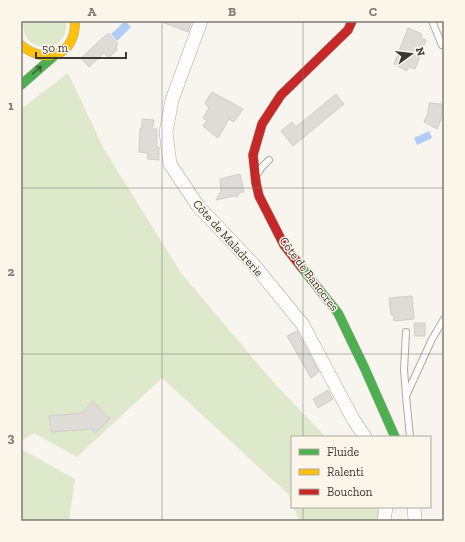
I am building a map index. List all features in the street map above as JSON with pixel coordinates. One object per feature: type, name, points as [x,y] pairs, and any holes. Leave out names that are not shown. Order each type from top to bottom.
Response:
[{"type":"street","points":[[21,85],[54,56],[68,47],[75,32],[75,21]]},
{"type":"street","points":[[75,32],[86,21]]},
{"type":"street","name":"Côte de Maladrerie","points":[[202,21],[172,100],[166,132],[170,164],[198,206],[254,265],[302,325],[353,419],[364,436]]},
{"type":"street","name":"Côte de Banocres","points":[[352,21],[348,30],[281,95],[262,124],[253,155],[259,196],[284,245],[338,313],[395,436]]},
{"type":"street","points":[[23,51],[44,57],[54,56]]},
{"type":"street","points":[[384,521],[386,508]]},
{"type":"street","points":[[414,508],[415,521]]},
{"type":"lane","points":[[432,21],[442,45]]},
{"type":"lane","points":[[256,183],[261,168],[270,160]]},
{"type":"lane","points":[[406,396],[432,339],[444,319]]},
{"type":"lane","points":[[406,332],[404,370],[410,436]]},
{"type":"green space","points":[[24,21],[66,21],[65,32],[61,41],[53,45],[45,47],[36,45],[29,40],[24,32]]},
{"type":"green space","points":[[68,73],[104,149],[181,273],[274,383],[325,436],[291,436],[291,501],[288,494],[162,378],[77,457],[34,433],[21,441],[21,109]]},
{"type":"green space","points":[[21,449],[75,479],[69,521],[21,521]]},
{"type":"green space","points":[[294,508],[381,508],[380,521],[299,521]]},
{"type":"water","points":[[125,21],[131,27],[117,41],[111,34]]},
{"type":"water","points":[[429,131],[432,138],[417,145],[414,138]]},
{"type":"building","points":[[162,21],[192,21],[188,32]]},
{"type":"building","points":[[408,28],[422,34],[421,38],[426,40],[415,69],[409,67],[407,71],[394,64]]},
{"type":"building","points":[[108,33],[118,44],[116,45],[117,50],[108,58],[104,53],[89,67],[81,58]]},
{"type":"building","points":[[212,92],[243,109],[234,122],[229,119],[218,138],[203,126],[207,120],[203,118],[209,108],[205,103]]},
{"type":"building","points":[[336,94],[344,104],[293,146],[281,131],[292,122],[296,127]]},
{"type":"building","points":[[429,103],[442,104],[442,117],[437,129],[424,122],[428,113]]},
{"type":"building","points":[[142,119],[154,120],[152,129],[157,129],[159,160],[147,159],[148,153],[139,152]]},
{"type":"building","points":[[240,174],[244,192],[239,193],[237,197],[234,196],[216,200],[221,191],[220,179]]},
{"type":"building","points":[[412,296],[414,319],[394,321],[393,314],[391,315],[389,298]]},
{"type":"building","points":[[414,323],[425,323],[425,336],[415,336]]},
{"type":"building","points":[[297,331],[319,372],[311,378],[287,336]]},
{"type":"building","points":[[328,390],[333,399],[318,408],[313,399]]},
{"type":"building","points":[[93,401],[110,419],[95,433],[92,429],[51,432],[49,416],[81,413]]},
{"type":"traffic: fast","points":[[21,85],[54,56]]},
{"type":"traffic: fast","points":[[302,268],[338,313],[395,436]]},
{"type":"traffic: slow","points":[[21,45],[40,55],[49,56],[58,54],[65,49],[70,42],[74,33],[75,21]]},
{"type":"traffic: jam","points":[[302,268],[284,245],[259,196],[253,155],[262,124],[281,95],[348,30],[352,21]]}]
